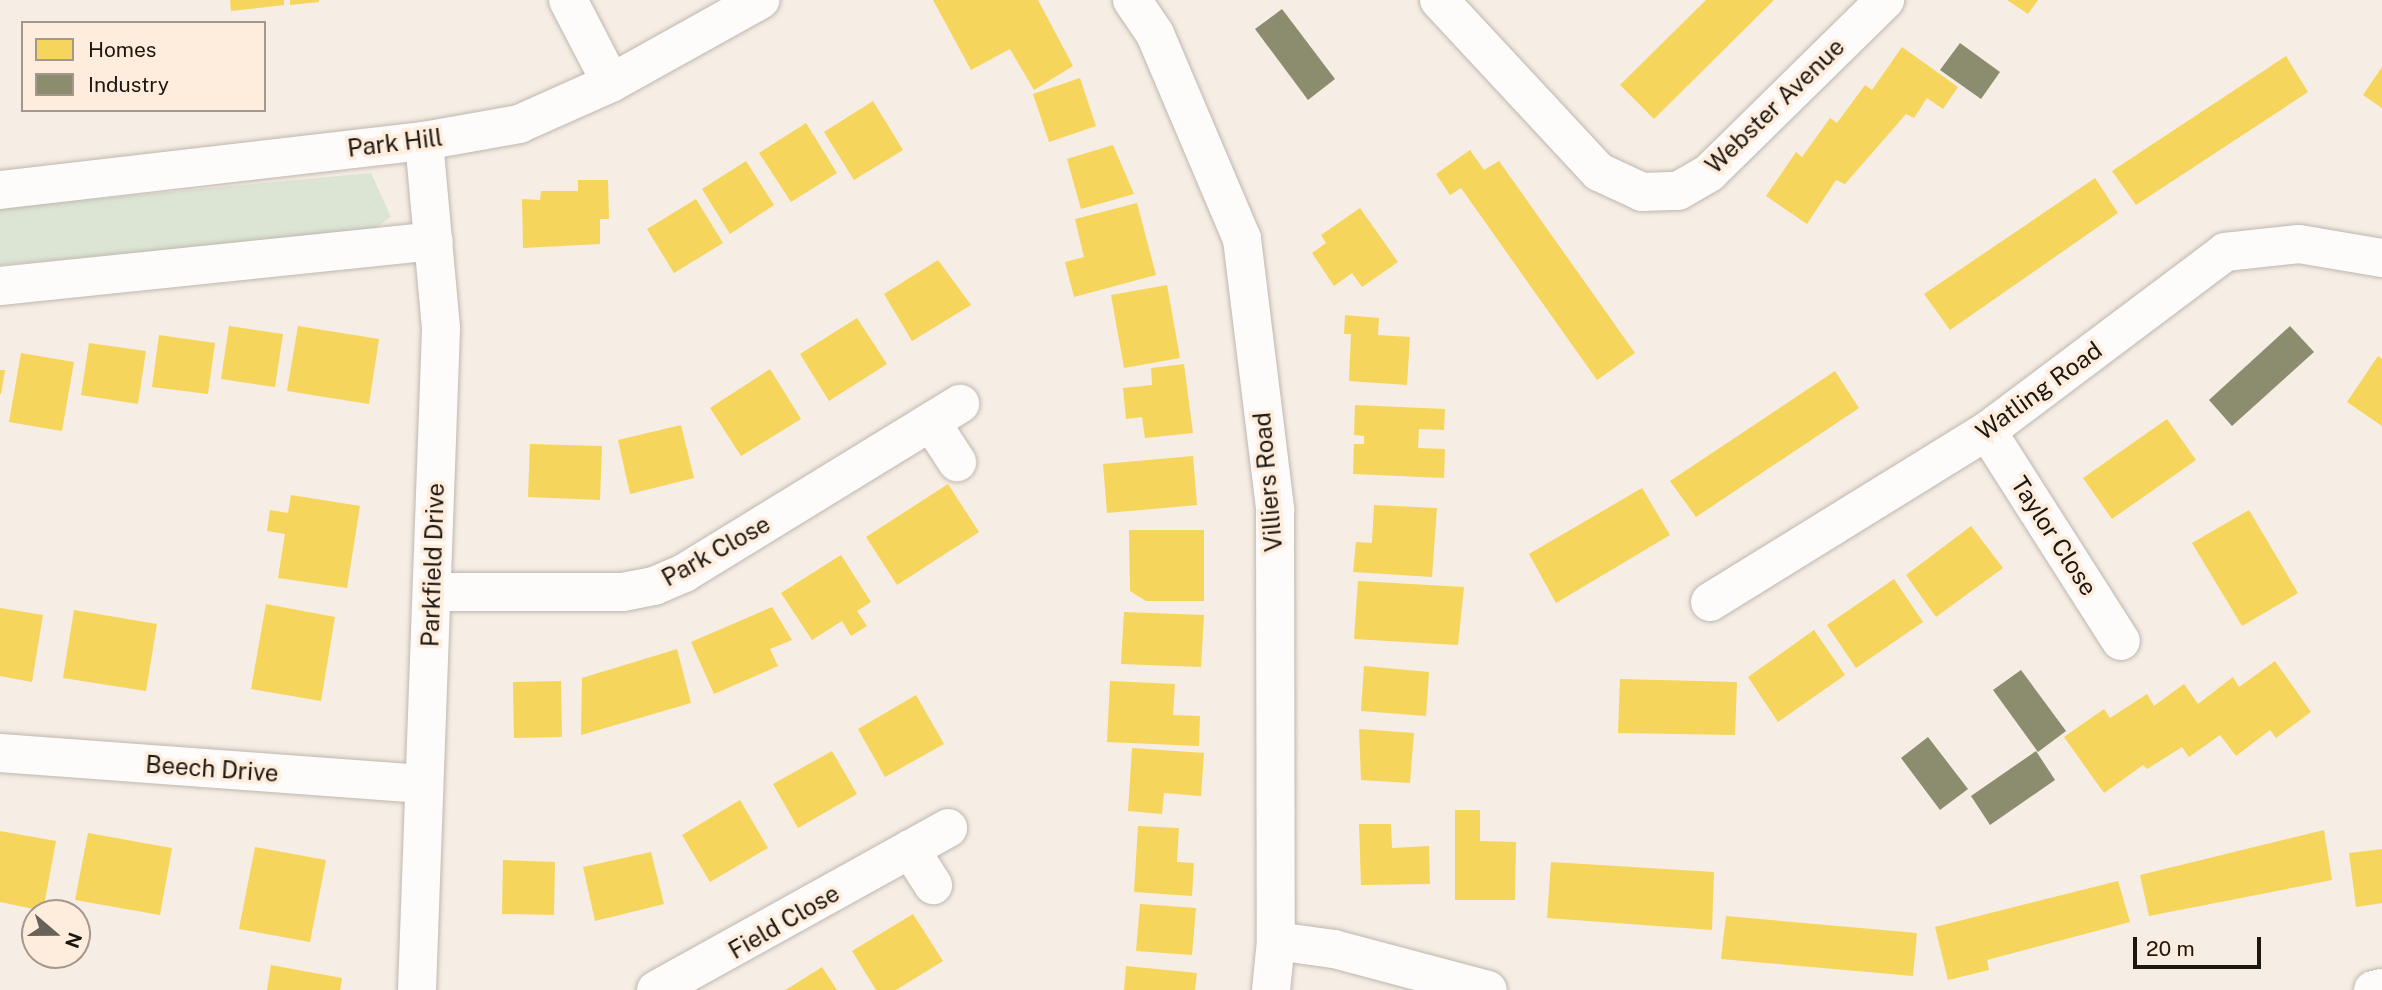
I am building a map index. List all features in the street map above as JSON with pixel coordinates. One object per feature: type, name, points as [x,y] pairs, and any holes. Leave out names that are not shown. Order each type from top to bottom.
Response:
[{"type":"street","points":[[568,0],[611,83]]},
{"type":"street","name":"Park Hill","points":[[0,190],[424,141],[519,124],[611,83],[760,0]]},
{"type":"street","name":"Villiers Road","points":[[1132,0],[1155,34],[1242,239],[1275,509],[1276,940],[1271,990]]},
{"type":"street","name":"Webster Avenue","points":[[1439,0],[1600,172],[1642,192],[1678,191],[1709,173],[1885,0]]},
{"type":"street","name":"Parkfield Drive","points":[[417,990],[441,328],[424,141]]},
{"type":"street","points":[[0,286],[434,241]]},
{"type":"street","name":"Watling Road","points":[[1710,602],[1987,430],[2225,252],[2299,244],[2382,258]]},
{"type":"street","name":"Park Close","points":[[433,592],[623,592],[654,586],[945,413],[957,462]]},
{"type":"street","name":"Taylor Close","points":[[1987,430],[2121,641]]},
{"type":"street","name":"Beech Drive","points":[[0,753],[424,784]]},
{"type":"street","name":"Field Close","points":[[656,990],[948,828]]},
{"type":"street","points":[[911,849],[933,885]]},
{"type":"street","points":[[1276,940],[1488,990]]},
{"type":"street","points":[[2373,990],[2382,988]]},
{"type":"green space","points":[[371,173],[391,217],[369,232],[0,265],[0,208]]},
{"type":"building: Homes","points":[[230,0],[284,0],[284,5],[231,11]]},
{"type":"building: Homes","points":[[290,0],[319,0],[319,2],[290,5]]},
{"type":"building: Homes","points":[[933,0],[1038,0],[1073,66],[1034,90],[1010,49],[971,70]]},
{"type":"building: Homes","points":[[1706,0],[1774,0],[1654,119],[1620,85]]},
{"type":"building: Homes","points":[[2007,0],[2038,0],[2028,14]]},
{"type":"building: Homes","points":[[1902,47],[1958,87],[1943,109],[1927,98],[1914,118],[1906,114],[1845,184],[1836,180],[1807,224],[1766,196],[1796,152],[1802,157],[1830,118],[1837,123],[1865,85],[1872,90]]},
{"type":"building: Homes","points":[[2286,56],[2308,92],[2136,205],[2112,171]]},
{"type":"building: Homes","points":[[2382,67],[2382,108],[2363,95]]},
{"type":"building: Homes","points":[[1080,78],[1096,126],[1049,142],[1033,94]]},
{"type":"building: Homes","points":[[873,101],[903,150],[854,180],[824,132]]},
{"type":"building: Homes","points":[[806,123],[837,173],[791,202],[759,153]]},
{"type":"building: Homes","points":[[1113,145],[1134,194],[1081,209],[1067,159]]},
{"type":"building: Homes","points":[[1470,150],[1484,170],[1499,161],[1635,353],[1597,380],[1461,188],[1450,195],[1436,174]]},
{"type":"building: Homes","points":[[746,161],[774,205],[730,234],[702,189]]},
{"type":"building: Homes","points":[[2095,178],[2118,213],[1950,330],[1924,294]]},
{"type":"building: Homes","points":[[578,180],[608,180],[609,219],[600,219],[600,244],[523,248],[522,199],[540,200],[541,191],[578,191]]},
{"type":"building: Homes","points":[[696,199],[723,243],[674,273],[647,229]]},
{"type":"building: Homes","points":[[1137,203],[1156,275],[1074,297],[1065,262],[1084,257],[1075,219]]},
{"type":"building: Homes","points":[[1360,208],[1398,262],[1362,287],[1352,273],[1334,286],[1312,253],[1326,243],[1321,235]]},
{"type":"building: Homes","points":[[938,260],[971,305],[912,341],[884,294]]},
{"type":"building: Homes","points":[[1167,285],[1180,358],[1124,368],[1111,295]]},
{"type":"building: Homes","points":[[1345,315],[1379,318],[1378,335],[1410,337],[1407,385],[1349,381],[1351,334],[1344,334]]},
{"type":"building: Homes","points":[[857,318],[887,364],[829,401],[800,354]]},
{"type":"building: Homes","points":[[229,326],[283,334],[275,387],[221,379]]},
{"type":"building: Homes","points":[[298,326],[379,339],[369,404],[287,391]]},
{"type":"building: Homes","points":[[159,335],[215,343],[208,394],[152,387]]},
{"type":"building: Homes","points":[[89,343],[146,351],[138,404],[81,395]]},
{"type":"building: Homes","points":[[21,353],[74,362],[62,431],[9,422]]},
{"type":"building: Homes","points":[[2378,356],[2382,359],[2382,426],[2347,402]]},
{"type":"building: Homes","points":[[1184,364],[1193,433],[1145,438],[1142,417],[1126,419],[1123,388],[1152,385],[1151,368]]},
{"type":"building: Homes","points":[[770,369],[801,419],[741,456],[710,408]]},
{"type":"building: Homes","points":[[0,370],[5,370],[1,394],[0,394]]},
{"type":"building: Homes","points":[[1835,371],[1859,408],[1696,517],[1670,481]]},
{"type":"building: Homes","points":[[1355,405],[1445,409],[1444,430],[1419,429],[1418,448],[1445,449],[1444,478],[1353,474],[1354,444],[1364,444],[1364,436],[1354,435]]},
{"type":"building: Homes","points":[[2167,419],[2196,460],[2112,519],[2083,478]]},
{"type":"building: Homes","points":[[681,425],[694,478],[630,494],[618,440]]},
{"type":"building: Homes","points":[[530,444],[602,446],[600,500],[528,497]]},
{"type":"building: Homes","points":[[1193,456],[1197,505],[1107,513],[1103,464]]},
{"type":"building: Homes","points":[[948,484],[979,532],[897,585],[866,537]]},
{"type":"building: Homes","points":[[1642,488],[1670,535],[1556,603],[1529,554]]},
{"type":"building: Homes","points":[[291,495],[360,506],[347,588],[278,578],[285,534],[267,531],[270,510],[288,513]]},
{"type":"building: Homes","points":[[1374,505],[1437,508],[1432,577],[1353,572],[1356,542],[1372,543]]},
{"type":"building: Homes","points":[[2249,510],[2298,593],[2242,626],[2192,543]]},
{"type":"building: Homes","points":[[1971,526],[2003,568],[1936,617],[1906,575]]},
{"type":"building: Homes","points":[[1129,530],[1204,530],[1204,601],[1146,601],[1130,591]]},
{"type":"building: Homes","points":[[841,555],[871,602],[857,611],[867,626],[851,636],[842,621],[812,640],[781,593]]},
{"type":"building: Homes","points":[[1894,579],[1923,622],[1856,668],[1827,625]]},
{"type":"building: Homes","points":[[1358,581],[1464,587],[1458,645],[1354,639]]},
{"type":"building: Homes","points":[[266,604],[335,617],[321,701],[251,689]]},
{"type":"building: Homes","points":[[772,607],[792,640],[770,649],[778,666],[714,694],[691,642]]},
{"type":"building: Homes","points":[[0,608],[43,615],[32,682],[0,676]]},
{"type":"building: Homes","points":[[74,610],[157,624],[146,691],[63,678]]},
{"type":"building: Homes","points":[[1124,612],[1204,615],[1201,667],[1121,664]]},
{"type":"building: Homes","points":[[1814,630],[1845,675],[1778,722],[1748,677]]},
{"type":"building: Homes","points":[[677,649],[691,703],[581,735],[582,678]]},
{"type":"building: Homes","points":[[2275,661],[2311,712],[2276,738],[2270,730],[2236,756],[2220,735],[2189,757],[2182,747],[2147,769],[2143,765],[2104,793],[2064,737],[2104,709],[2110,718],[2147,694],[2154,706],[2184,684],[2198,704],[2233,677],[2239,687]]},
{"type":"building: Homes","points":[[1364,666],[1429,672],[1426,716],[1361,711]]},
{"type":"building: Homes","points":[[1620,679],[1737,682],[1735,735],[1618,733]]},
{"type":"building: Homes","points":[[561,681],[562,737],[514,738],[513,682]]},
{"type":"building: Homes","points":[[1110,681],[1175,684],[1173,715],[1200,716],[1199,746],[1107,742]]},
{"type":"building: Homes","points":[[916,695],[944,744],[885,777],[858,729]]},
{"type":"building: Homes","points":[[1359,729],[1414,733],[1410,783],[1361,780]]},
{"type":"building: Homes","points":[[1132,748],[1204,753],[1201,796],[1164,793],[1162,814],[1128,811]]},
{"type":"building: Homes","points":[[832,751],[857,794],[798,828],[773,784]]},
{"type":"building: Homes","points":[[740,800],[768,848],[710,882],[682,835]]},
{"type":"building: Homes","points":[[1455,810],[1480,810],[1480,841],[1516,842],[1515,900],[1455,900]]},
{"type":"building: Homes","points":[[1359,824],[1391,824],[1392,848],[1429,846],[1430,884],[1361,885]]},
{"type":"building: Homes","points":[[1138,826],[1179,828],[1177,862],[1194,863],[1192,896],[1134,892]]},
{"type":"building: Homes","points":[[2324,830],[2332,880],[2149,916],[2140,875]]},
{"type":"building: Homes","points":[[0,831],[56,841],[45,899],[21,899],[21,906],[0,902]]},
{"type":"building: Homes","points":[[88,833],[172,848],[160,915],[91,903],[91,899],[75,899]]},
{"type":"building: Homes","points":[[255,847],[326,860],[310,942],[239,929]]},
{"type":"building: Homes","points":[[2382,849],[2382,903],[2356,907],[2349,853]]},
{"type":"building: Homes","points":[[651,852],[664,904],[595,921],[583,867]]},
{"type":"building: Homes","points":[[503,860],[555,862],[554,915],[502,914]]},
{"type":"building: Homes","points":[[1551,862],[1714,872],[1712,930],[1547,918]]},
{"type":"building: Homes","points":[[2118,881],[2130,922],[1987,960],[1989,970],[1948,980],[1935,927]]},
{"type":"building: Homes","points":[[1140,904],[1196,908],[1192,955],[1136,951]]},
{"type":"building: Homes","points":[[913,914],[943,961],[896,990],[876,990],[852,951]]},
{"type":"building: Homes","points":[[1726,916],[1917,933],[1913,976],[1721,959]]},
{"type":"building: Homes","points":[[271,965],[342,978],[340,990],[267,990]]},
{"type":"building: Homes","points":[[1126,966],[1197,973],[1195,990],[1124,990]]},
{"type":"building: Homes","points":[[822,967],[837,990],[785,990],[792,986]]},
{"type":"building: Industry","points":[[1282,9],[1335,79],[1308,100],[1255,29]]},
{"type":"building: Industry","points":[[1960,43],[2000,72],[1981,99],[1940,70]]},
{"type":"building: Industry","points":[[2290,326],[2314,352],[2232,426],[2209,400]]},
{"type":"building: Industry","points":[[2021,670],[2066,731],[2038,752],[1993,690]]},
{"type":"building: Industry","points":[[1928,737],[1968,789],[1940,810],[1901,758]]},
{"type":"building: Industry","points":[[2036,751],[2055,780],[1990,825],[1971,796]]}]
